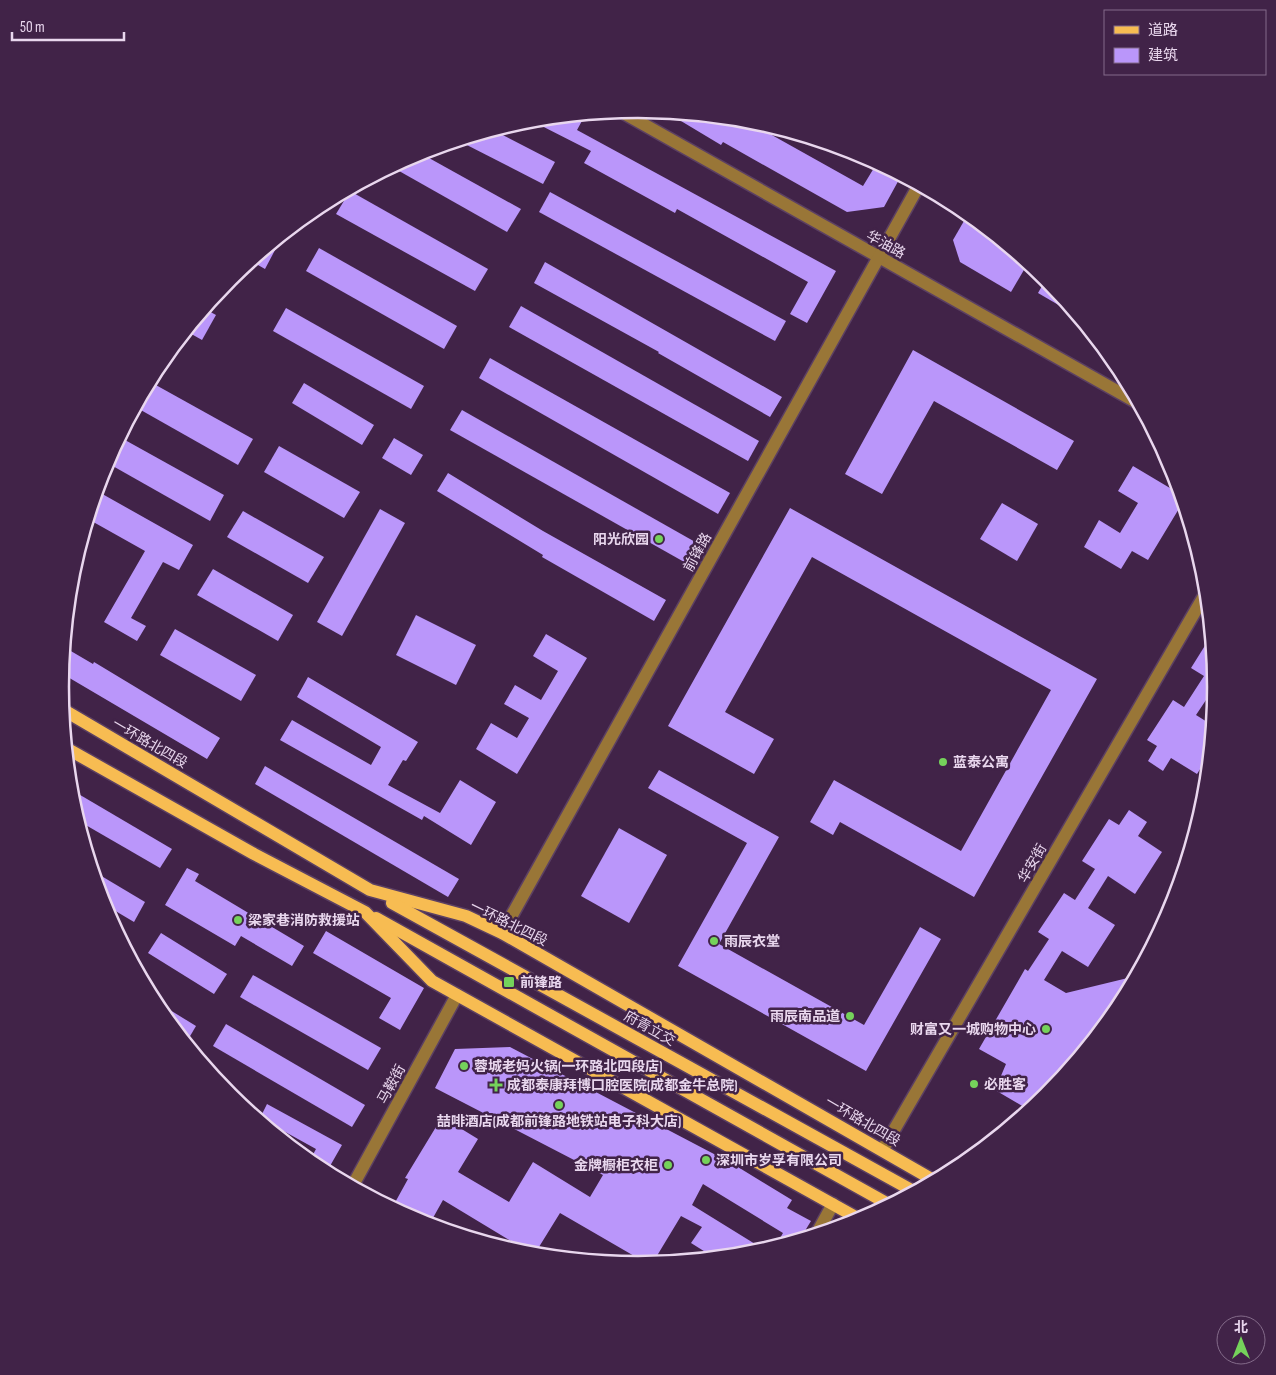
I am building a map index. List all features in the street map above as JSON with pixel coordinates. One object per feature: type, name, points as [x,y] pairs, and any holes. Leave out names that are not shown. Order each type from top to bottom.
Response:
[{"type":"main road","name":"一环路北四段","points":[[70,714],[370,890],[466,916],[502,933],[883,1149],[928,1177]]},
{"type":"main road","points":[[73,752],[254,854],[366,912],[883,1201]]},
{"type":"main road","name":"府青立交","points":[[370,890],[908,1188]]},
{"type":"main road","points":[[366,912],[432,981],[852,1215]]},
{"type":"street","name":"华油路","points":[[633,118],[1127,397]]},
{"type":"street","name":"前锋路","points":[[502,933],[916,191]]},
{"type":"street","name":"华安街","points":[[883,1149],[1200,601]]},
{"type":"street","name":"马鞍街","points":[[355,1181],[457,995]]},
{"type":"street","points":[[820,1227],[833,1204]]},
{"type":"building","points":[[678,119],[749,129],[771,134],[863,186],[873,170],[898,181],[884,207],[847,212],[723,142],[721,145]]},
{"type":"building","points":[[582,121],[577,130],[836,271],[807,323],[790,314],[808,282],[677,209],[675,213],[584,163],[591,151],[543,126]]},
{"type":"building","points":[[503,135],[555,162],[543,184],[466,145]]},
{"type":"building","points":[[429,158],[521,209],[507,232],[399,171]]},
{"type":"building","points":[[550,192],[786,321],[775,341],[539,212]]},
{"type":"building","points":[[355,194],[488,269],[475,291],[336,214],[344,200]]},
{"type":"building","points":[[964,221],[985,236],[1024,270],[1011,292],[960,262],[953,240]]},
{"type":"building","points":[[319,248],[457,326],[444,349],[306,271]]},
{"type":"building","points":[[275,249],[265,269],[258,265]]},
{"type":"building","points":[[545,262],[782,397],[770,417],[659,352],[534,283]]},
{"type":"building","points":[[1042,286],[1061,306],[1038,293]]},
{"type":"building","points":[[521,306],[759,441],[748,461],[509,327]]},
{"type":"building","points":[[286,308],[424,386],[411,409],[273,331]]},
{"type":"building","points":[[210,312],[216,315],[202,340],[192,334]]},
{"type":"building","points":[[913,350],[1074,441],[1057,470],[934,401],[882,494],[845,474]]},
{"type":"building","points":[[490,358],[730,493],[718,514],[479,378]]},
{"type":"building","points":[[304,383],[374,425],[362,445],[292,403]]},
{"type":"building","points":[[156,385],[253,439],[238,465],[141,410]]},
{"type":"building","points":[[462,410],[697,543],[686,563],[450,430]]},
{"type":"building","points":[[394,438],[423,455],[411,475],[382,458]]},
{"type":"building","points":[[125,440],[224,495],[210,521],[114,466]]},
{"type":"building","points":[[279,446],[360,492],[344,518],[264,472]]},
{"type":"building","points":[[1133,466],[1171,489],[1178,510],[1148,560],[1132,551],[1121,569],[1084,547],[1099,520],[1120,533],[1138,503],[1118,491]]},
{"type":"building","points":[[448,473],[543,531],[666,600],[654,621],[542,557],[543,555],[437,491]]},
{"type":"building","points":[[103,494],[193,545],[179,570],[163,562],[131,618],[146,626],[137,641],[104,622],[145,551],[94,522]]},
{"type":"building","points":[[1002,503],[1038,524],[1017,561],[980,539]]},
{"type":"building","points":[[790,508],[1097,679],[974,897],[840,822],[833,835],[810,822],[834,780],[961,851],[1051,690],[812,557],[725,712],[774,739],[754,774],[668,726]]},
{"type":"building","points":[[380,509],[405,523],[342,636],[317,622]]},
{"type":"building","points":[[243,511],[324,557],[308,583],[227,537]]},
{"type":"building","points":[[213,569],[293,615],[278,641],[197,595]]},
{"type":"building","points":[[416,615],[476,645],[456,685],[396,655]]},
{"type":"building","points":[[175,629],[256,675],[241,701],[160,655]]},
{"type":"building","points":[[546,634],[587,658],[517,774],[476,749],[491,723],[517,738],[529,718],[504,704],[515,685],[541,700],[558,671],[533,656]]},
{"type":"building","points":[[1205,645],[1207,699],[1196,715],[1206,721],[1201,767],[1197,774],[1171,758],[1163,771],[1148,761],[1157,746],[1147,740],[1173,700],[1184,707],[1204,676],[1191,668]]},
{"type":"building","points":[[70,651],[93,664],[94,662],[220,738],[207,759],[69,678]]},
{"type":"building","points":[[308,677],[418,742],[406,761],[403,760],[388,785],[440,813],[460,780],[496,802],[471,845],[424,816],[422,820],[280,740],[292,720],[371,765],[381,747],[297,697]]},
{"type":"building","points":[[265,766],[459,879],[448,897],[255,784]]},
{"type":"building","points":[[659,770],[779,837],[719,944],[864,1025],[920,927],[941,939],[866,1071],[678,966],[747,843],[648,788]]},
{"type":"building","points":[[79,794],[172,849],[160,868],[86,825]]},
{"type":"building","points":[[1129,810],[1147,822],[1138,836],[1162,852],[1135,894],[1108,876],[1088,908],[1115,925],[1088,967],[1062,951],[1044,980],[1066,993],[1127,978],[1090,1034],[1041,1090],[1023,1106],[995,1090],[1006,1064],[979,1049],[1025,969],[1028,971],[1049,939],[1038,932],[1064,893],[1075,900],[1095,869],[1082,861],[1109,819],[1119,825]]},
{"type":"building","points":[[619,828],[667,855],[629,923],[581,896]]},
{"type":"building","points":[[187,868],[199,874],[195,881],[304,946],[292,966],[241,936],[235,946],[165,905]]},
{"type":"building","points":[[101,876],[145,902],[134,922],[114,910]]},
{"type":"building","points":[[326,931],[424,988],[400,1030],[379,1018],[391,998],[313,953]]},
{"type":"building","points":[[161,933],[227,974],[214,994],[148,953]]},
{"type":"building","points":[[253,975],[381,1048],[368,1070],[240,997]]},
{"type":"building","points":[[169,1009],[196,1026],[189,1038]]},
{"type":"building","points":[[226,1024],[365,1105],[352,1127],[213,1046]]},
{"type":"building","points":[[510,1047],[733,1164],[792,1200],[787,1208],[811,1221],[805,1232],[780,1238],[783,1233],[703,1184],[692,1205],[756,1244],[706,1253],[691,1243],[702,1227],[681,1216],[657,1256],[636,1257],[560,1213],[538,1248],[514,1243],[443,1200],[433,1218],[395,1202],[408,1179],[405,1178],[442,1117],[478,1139],[458,1172],[509,1202],[533,1162],[590,1197],[603,1175],[435,1088],[455,1049]]},
{"type":"building","points":[[267,1104],[342,1145],[330,1166],[313,1155],[316,1149],[278,1128],[262,1114]]},
{"type":"place","name":"阳光欣园","points":[[659,539]]},
{"type":"place","name":"蓝泰公寓","points":[[943,762]]},
{"type":"place","name":"梁家巷消防救援站","points":[[238,920]]},
{"type":"place","name":"雨辰衣堂","points":[[714,941]]},
{"type":"place","name":"前锋路","points":[[509,982]]},
{"type":"place","name":"雨辰南品道","points":[[850,1016]]},
{"type":"place","name":"财富又一城购物中心","points":[[1046,1029]]},
{"type":"place","name":"蓉城老妈火锅(一环路北四段店)","points":[[464,1066]]},
{"type":"place","name":"必胜客","points":[[974,1084]]},
{"type":"place","name":"成都泰康拜博口腔医院(成都金牛总院)","points":[[496,1085]]},
{"type":"place","name":"喆啡酒店(成都前锋路地铁站电子科大店)","points":[[559,1105]]},
{"type":"place","name":"深圳市岁孚有限公司","points":[[706,1160]]},
{"type":"place","name":"金牌橱柜衣柜","points":[[668,1165]]}]
